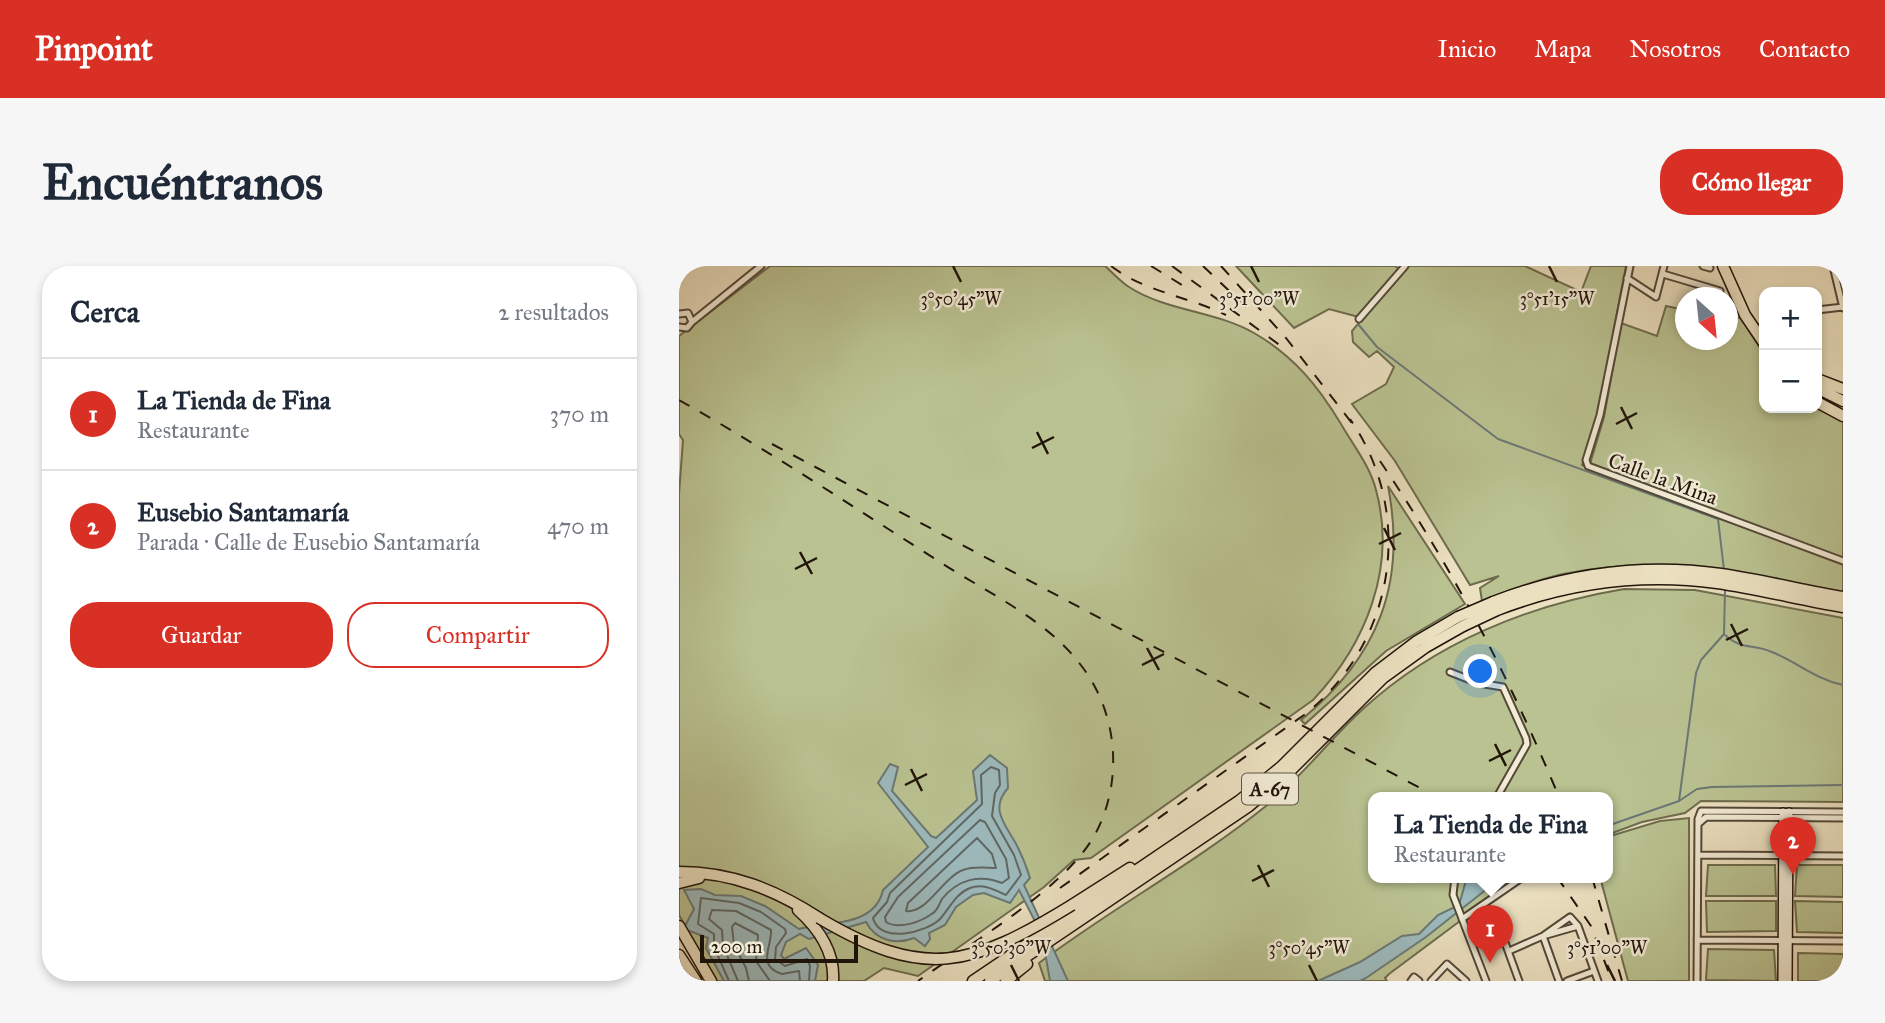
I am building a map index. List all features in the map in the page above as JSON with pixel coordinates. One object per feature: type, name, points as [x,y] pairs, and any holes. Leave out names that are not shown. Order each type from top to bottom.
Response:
[{"type":"highway","points":[[1723,266],[1759,337]]},
{"type":"highway","points":[[1822,381],[1843,389]]},
{"type":"highway","points":[[1822,390],[1843,401]]},
{"type":"highway","points":[[1822,405],[1843,416]]},
{"type":"highway","name":"A-67","points":[[990,981],[1260,785],[1375,673],[1417,641],[1495,606],[1576,577],[1655,569],[1721,574],[1843,597]]},
{"type":"highway","name":"A-67","points":[[1495,606],[1573,587],[1651,579],[1717,583],[1843,607]]},
{"type":"highway","name":"A-67","points":[[1059,932],[1259,798],[1383,678],[1461,622]]},
{"type":"highway","points":[[680,879],[705,873],[766,887],[816,921],[884,955],[908,961],[940,963],[967,960],[990,951],[1072,905],[1260,785]]},
{"type":"highway","points":[[816,921],[831,960],[833,981]]},
{"type":"highway","points":[[679,926],[709,981]]},
{"type":"highway","points":[[1006,981],[1038,947],[1059,932]]},
{"type":"highway","points":[[679,939],[709,981]]},
{"type":"highway","name":"A-67","points":[[973,981],[1038,947]]},
{"type":"highway","points":[[681,958],[696,981]]},
{"type":"main road","points":[[1786,815],[1786,941],[1789,981]]},
{"type":"main road","points":[[1782,981],[1786,941]]},
{"type":"street","points":[[681,330],[761,266]]},
{"type":"street","points":[[1359,319],[1405,266]]},
{"type":"street","name":"Calle la Mina","points":[[1630,266],[1600,415],[1586,460],[1588,466],[1843,562]]},
{"type":"street","points":[[1627,278],[1656,297],[1664,266]]},
{"type":"street","points":[[1822,310],[1843,308],[1833,266]]},
{"type":"street","points":[[1663,274],[1707,287]]},
{"type":"street","points":[[679,313],[705,311]]},
{"type":"street","points":[[690,314],[692,322]]},
{"type":"street","points":[[1450,672],[1478,683],[1503,687],[1527,738],[1527,744],[1500,792]]},
{"type":"street","points":[[1697,981],[1698,824],[1701,811],[1843,818]]},
{"type":"street","points":[[1698,824],[1706,817],[1843,812]]},
{"type":"street","points":[[1698,855],[1843,856]]},
{"type":"street","points":[[1454,883],[1457,904],[1485,980]]},
{"type":"street","points":[[1462,917],[1514,883]]},
{"type":"street","points":[[1543,936],[1570,917],[1578,926],[1598,981]]},
{"type":"street","points":[[1509,951],[1543,936],[1578,926]]},
{"type":"street","points":[[1543,936],[1559,981]]},
{"type":"street","points":[[1503,937],[1519,981]]},
{"type":"street","points":[[1697,940],[1843,941]]},
{"type":"street","points":[[1431,981],[1444,965],[1466,981]]},
{"type":"street","points":[[1567,981],[1594,971]]},
{"type":"street","points":[[1450,981],[1457,973]]},
{"type":"street","points":[[1411,981],[1414,978],[1419,981]]},
{"type":"green space","points":[[770,266],[1105,266],[1126,285],[1143,295],[1239,326],[1281,352],[1304,373],[1332,410],[1365,464],[1376,490],[1382,547],[1379,576],[1372,603],[1348,654],[1313,700],[1091,858],[1074,860],[1044,887],[918,976],[884,968],[864,981],[717,981],[679,915],[679,494],[683,440],[679,434],[679,336]]},
{"type":"green space","points":[[1236,266],[1395,266],[1399,269],[1359,317],[1329,309],[1294,328]]},
{"type":"green space","points":[[1407,266],[1525,266],[1581,292],[1591,266],[1626,266],[1596,423],[1582,465],[1604,476],[1843,564],[1843,592],[1738,573],[1669,566],[1634,566],[1563,574],[1482,601],[1480,588],[1499,576],[1470,585],[1395,461],[1352,404],[1386,384],[1394,367],[1377,351],[1369,357],[1353,342],[1352,331]]},
{"type":"green space","points":[[1666,306],[1675,308],[1675,350],[1738,350],[1738,318],[1741,318],[1759,346],[1759,413],[1822,413],[1822,409],[1843,420],[1843,558],[1590,464],[1604,417],[1621,323],[1657,336]]},
{"type":"green space","points":[[1388,486],[1465,604],[1386,651],[1305,724],[1301,720],[1328,696],[1350,671],[1381,616],[1393,555],[1393,522]]},
{"type":"green space","points":[[1624,589],[1695,590],[1843,618],[1843,802],[1701,801],[1685,813],[1642,822],[1613,833],[1613,792],[1368,792],[1368,883],[1511,883],[1389,974],[1385,978],[1387,981],[1045,981],[1039,963],[1266,806],[1338,733],[1391,685],[1421,664],[1485,630],[1519,616]]},
{"type":"green space","points":[[1689,818],[1689,981],[1628,981],[1602,883],[1613,883],[1613,835],[1660,821]]},
{"type":"green space","points":[[1708,865],[1775,865],[1776,896],[1706,896]]},
{"type":"green space","points":[[1797,865],[1843,865],[1843,897],[1795,896]]},
{"type":"green space","points":[[1706,901],[1776,901],[1776,931],[1707,932]]},
{"type":"green space","points":[[1795,901],[1843,902],[1843,933],[1797,932]]},
{"type":"green space","points":[[1708,949],[1774,950],[1776,981],[1706,980]]},
{"type":"green space","points":[[1798,953],[1843,954],[1843,981],[1798,981]]},
{"type":"water","points":[[990,755],[1007,768],[1008,788],[999,809],[1030,878],[1024,885],[1068,981],[1050,981],[1042,935],[1019,890],[1010,903],[984,893],[973,895],[956,907],[945,925],[929,933],[930,939],[925,946],[914,938],[887,940],[875,934],[866,922],[809,939],[800,934],[786,942],[781,955],[784,959],[806,948],[818,965],[815,981],[724,981],[706,948],[708,938],[687,930],[685,926],[694,909],[684,890],[701,889],[715,895],[741,896],[765,906],[799,929],[860,917],[870,911],[883,890],[928,847],[878,783],[890,764],[898,767],[892,791],[931,836],[936,838],[977,800],[973,771]]},
{"type":"water","points":[[1465,883],[1494,883],[1426,937],[1366,978],[1360,981],[1318,981],[1360,962],[1402,936],[1419,934],[1438,915],[1459,905]]},
{"type":"waterway","points":[[1358,324],[1377,347],[1498,439],[1718,519],[1724,570]]},
{"type":"waterway","points":[[1679,801],[1696,673],[1701,660],[1724,634],[1725,590]]},
{"type":"waterway","points":[[1725,635],[1737,643],[1765,649],[1824,679],[1843,685]]},
{"type":"waterway","points":[[1613,824],[1679,801],[1697,789],[1843,785]]},
{"type":"railway","points":[[1111,266],[1152,288],[1226,315]]},
{"type":"railway","points":[[1151,266],[1187,288]]},
{"type":"railway","points":[[1172,266],[1285,349]]},
{"type":"railway","points":[[1203,266],[1246,307]]},
{"type":"railway","points":[[1221,266],[1286,338],[1355,427]]},
{"type":"railway","points":[[679,400],[778,459],[1033,620],[1050,633],[1080,664],[1103,704],[1113,749],[1113,772],[1110,795],[1093,838],[1078,858],[1037,897],[918,981]]},
{"type":"railway","points":[[1060,888],[1304,715],[1335,686],[1359,652],[1376,615],[1386,576],[1388,536],[1383,495],[1371,456],[1350,419]]},
{"type":"railway","points":[[772,444],[1428,792]]},
{"type":"railway","points":[[1380,461],[1431,542],[1478,625],[1557,792]]},
{"type":"railway","points":[[1561,883],[1591,926],[1612,981]]},
{"type":"railway","points":[[1594,883],[1622,981]]},
{"type":"place","name":"Eusebio Santamaría","points":[[1793,875]]},
{"type":"place","name":"La Tienda de Fina","points":[[1490,963]]}]
